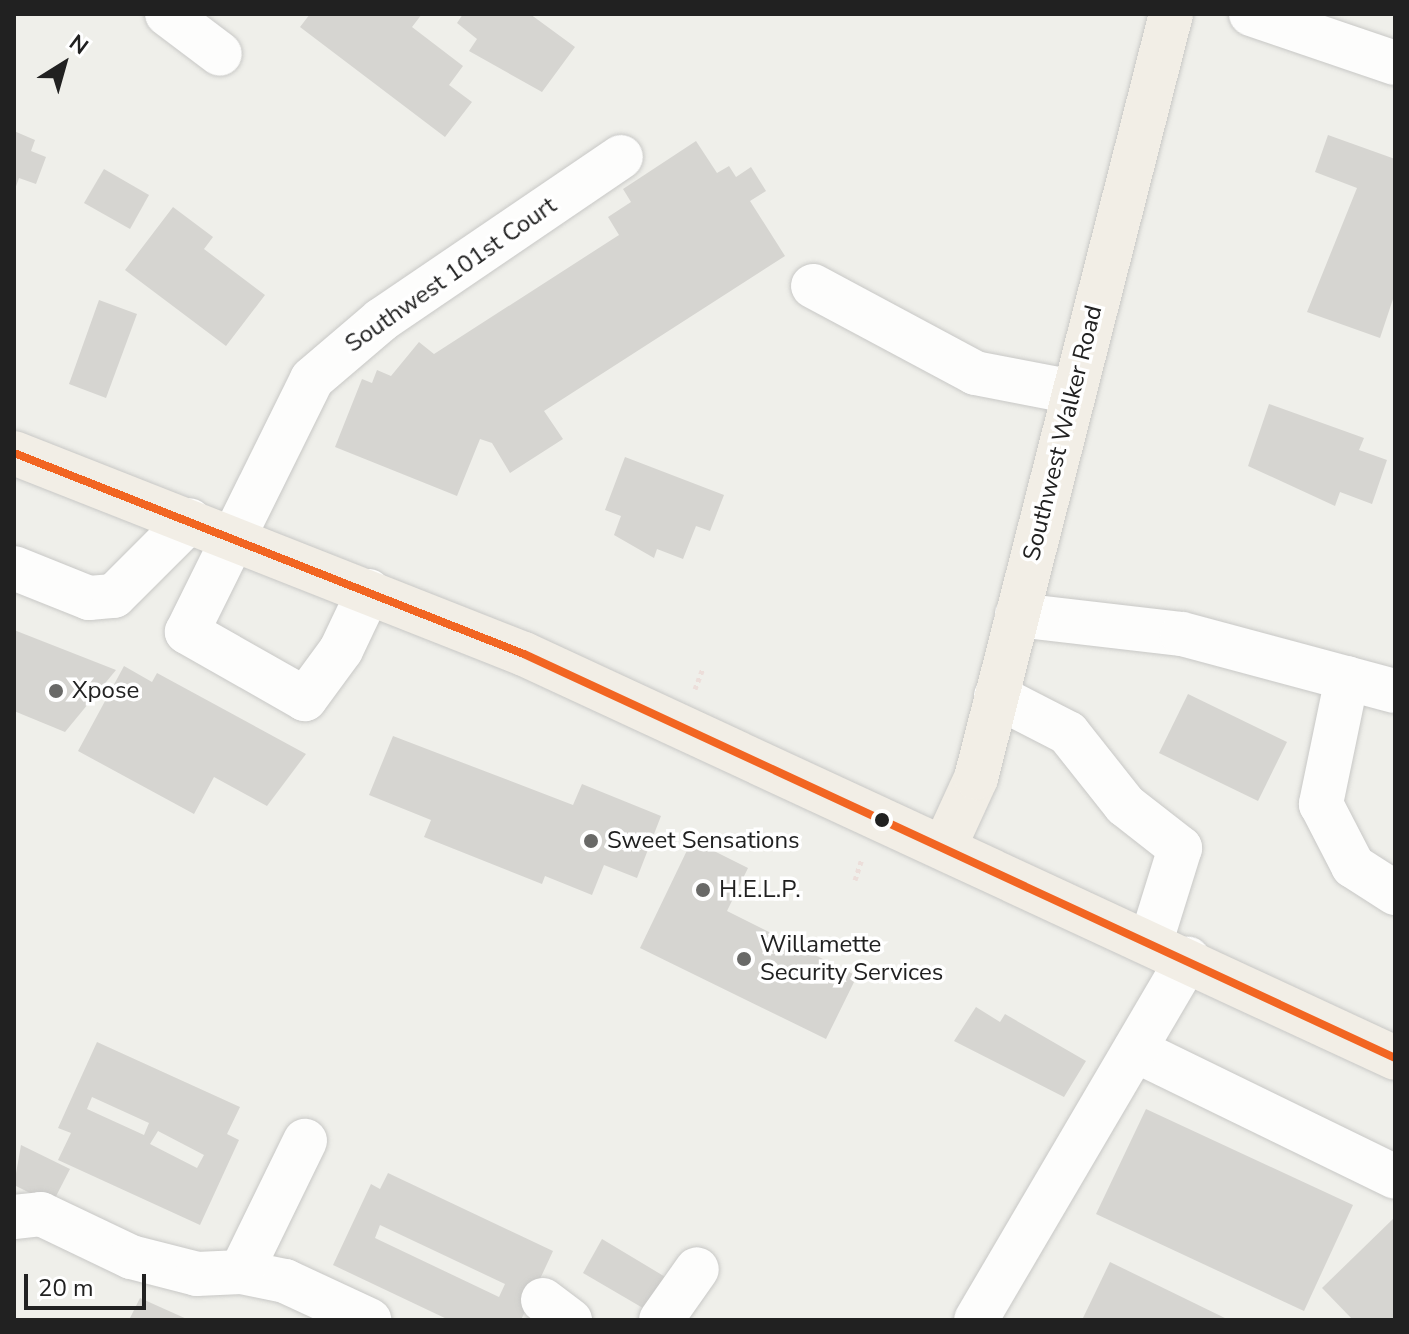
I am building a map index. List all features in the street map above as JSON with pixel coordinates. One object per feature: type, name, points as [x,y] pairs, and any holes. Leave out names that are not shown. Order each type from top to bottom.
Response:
[{"type":"main road","name":"Southwest Walker Road","points":[[944,848],[976,778],[1171,14]]},
{"type":"main road","points":[[14,453],[237,538],[524,654],[1170,950],[1395,1058]]},
{"type":"street","points":[[167,14],[220,54]]},
{"type":"street","points":[[1251,14],[1395,63]]},
{"type":"street","name":"Southwest 101st Court","points":[[369,591],[341,650],[305,699],[187,632],[237,538],[290,416],[335,356],[621,157]]},
{"type":"street","points":[[813,286],[975,373],[1074,392]]},
{"type":"street","points":[[14,568],[89,598],[114,596],[190,520]]},
{"type":"street","points":[[1017,615],[1182,634],[1395,691]]},
{"type":"street","points":[[1347,678],[1321,804],[1353,866],[1395,893]]},
{"type":"street","points":[[976,1320],[1135,1050],[1170,950],[1180,848],[1125,805],[1068,733],[996,696]]},
{"type":"street","points":[[1135,1050],[1395,1177]]},
{"type":"street","points":[[241,1272],[305,1141]]},
{"type":"street","points":[[14,1217],[41,1214],[131,1257],[197,1274],[241,1272],[285,1281],[369,1320]]},
{"type":"street","points":[[661,1320],[697,1269]]},
{"type":"building","points":[[310,14],[422,14],[412,27],[463,66],[449,85],[472,102],[445,137],[300,27]]},
{"type":"building","points":[[463,14],[530,14],[575,47],[542,92],[469,51],[477,39],[457,23]]},
{"type":"building","points":[[14,131],[35,140],[31,151],[46,157],[36,184],[19,178],[14,192]]},
{"type":"building","points":[[1328,135],[1395,159],[1395,293],[1380,338],[1307,312],[1357,188],[1315,172]]},
{"type":"building","points":[[696,141],[717,173],[729,166],[736,177],[751,167],[766,191],[750,201],[785,256],[544,411],[563,439],[510,473],[492,443],[480,439],[457,496],[335,447],[362,379],[372,383],[377,370],[391,376],[419,342],[434,354],[619,235],[608,217],[631,202],[623,189]]},
{"type":"building","points":[[104,169],[149,195],[130,229],[84,203]]},
{"type":"building","points":[[173,207],[213,237],[204,249],[265,295],[226,346],[125,270]]},
{"type":"building","points":[[99,300],[137,314],[106,398],[69,384]]},
{"type":"building","points":[[1269,404],[1364,438],[1359,450],[1387,460],[1372,504],[1340,492],[1335,506],[1248,466]]},
{"type":"building","points":[[625,457],[724,495],[710,531],[696,526],[683,559],[657,549],[654,558],[614,535],[621,516],[605,510]]},
{"type":"building","name":"Xpose","points":[[14,630],[116,670],[65,732],[14,711]]},
{"type":"building","points":[[124,666],[152,682],[157,673],[306,754],[267,806],[214,777],[194,814],[78,751]]},
{"type":"building","points":[[1188,694],[1287,742],[1258,801],[1159,753]]},
{"type":"building","points":[[393,736],[573,805],[582,784],[661,816],[637,878],[604,865],[592,895],[545,876],[542,884],[424,837],[431,820],[369,795]]},
{"type":"building","points":[[692,840],[748,868],[727,911],[857,976],[826,1039],[640,948]]},
{"type":"building","points":[[976,1007],[1000,1022],[1005,1014],[1086,1061],[1064,1097],[954,1041]]},
{"type":"building","points":[[97,1042],[240,1107],[227,1134],[239,1140],[200,1225],[58,1160],[71,1133],[58,1128]],"holes":[[[92,1097],[149,1123],[144,1135],[87,1109]],[[158,1131],[204,1155],[197,1168],[150,1144]]]},
{"type":"building","points":[[1146,1109],[1353,1205],[1304,1311],[1096,1214]]},
{"type":"building","points":[[21,1145],[70,1169],[52,1204],[14,1185]]},
{"type":"building","points":[[388,1173],[553,1251],[521,1320],[449,1320],[333,1265],[371,1184],[380,1189]],"holes":[[[380,1225],[505,1284],[499,1297],[375,1238]]]},
{"type":"building","points":[[1395,1217],[1395,1320],[1353,1320],[1322,1288]]},
{"type":"building","points":[[602,1239],[667,1278],[648,1311],[583,1273]]},
{"type":"building","points":[[1110,1262],[1229,1320],[1082,1320]]},
{"type":"building","points":[[140,1298],[189,1320],[129,1320]]},
{"type":"transit line","points":[[14,453],[524,654],[1395,1058]]},
{"type":"place","name":"Xpose","points":[[56,691]]},
{"type":"place","name":"Sweet Sensations","points":[[591,841]]},
{"type":"place","name":"H.E.L.P.","points":[[703,890]]},
{"type":"place","name":"Willamette Security Services","points":[[744,959]]}]
